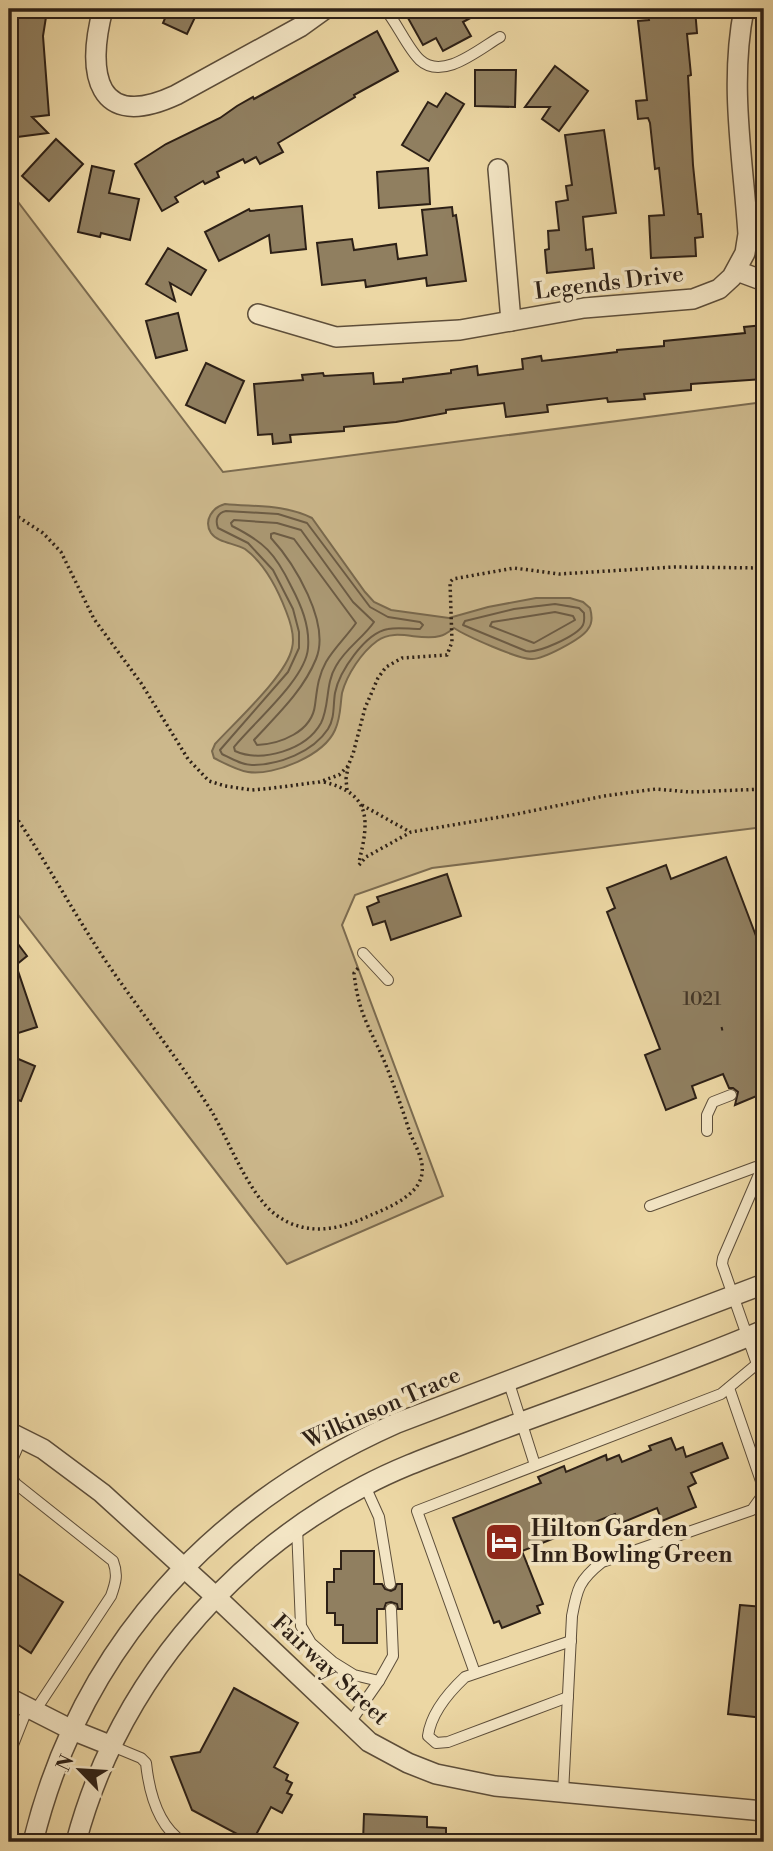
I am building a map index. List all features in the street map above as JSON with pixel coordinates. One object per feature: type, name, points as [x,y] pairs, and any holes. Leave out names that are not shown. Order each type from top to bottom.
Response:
[{"type":"street","points":[[103,9],[95,60],[99,81],[106,93],[117,103],[140,108],[158,104],[208,79],[300,27],[325,9]]},
{"type":"street","points":[[744,9],[738,45],[736,101],[748,234],[746,253],[737,271],[764,281]]},
{"type":"street","points":[[498,169],[511,321]]},
{"type":"street","name":"Legends Drive","points":[[258,314],[336,337],[460,330],[584,308],[693,299],[719,289],[737,271]]},
{"type":"street","name":"Wilkinson Trace","points":[[33,1842],[47,1794],[72,1730],[104,1670],[124,1640],[184,1568],[248,1509],[316,1463],[397,1423],[764,1284]]},
{"type":"street","points":[[76,1842],[88,1803],[112,1746],[155,1671],[184,1630],[215,1596],[297,1527],[365,1486],[425,1459],[756,1334]]},
{"type":"street","name":"Fairway Street","points":[[13,1443],[63,1462],[102,1493],[369,1742],[408,1763],[436,1774],[495,1786],[764,1811]]},
{"type":"street","points":[[9,1698],[72,1730],[112,1746]]},
{"type":"lane","points":[[385,9],[420,60],[433,67],[450,66],[500,37]]},
{"type":"lane","points":[[365,955],[388,980]]},
{"type":"lane","points":[[708,1131],[707,1115],[713,1102],[731,1095]]},
{"type":"lane","points":[[650,1206],[763,1165]]},
{"type":"lane","points":[[475,1673],[417,1511],[721,1394],[757,1364],[756,1334],[732,1296],[722,1264],[763,1165]]},
{"type":"lane","points":[[508,1380],[535,1465]]},
{"type":"lane","points":[[563,1793],[570,1641],[576,1591],[584,1576],[602,1562],[752,1510],[762,1496],[761,1481],[729,1388]]},
{"type":"lane","points":[[9,1467],[13,1443]]},
{"type":"lane","points":[[9,1474],[16,1484],[113,1560],[117,1570],[117,1580],[111,1596],[31,1709],[9,1755]]},
{"type":"lane","points":[[365,1486],[379,1517],[390,1584]]},
{"type":"lane","points":[[297,1527],[301,1626],[310,1643],[354,1675],[379,1681]]},
{"type":"lane","points":[[349,1724],[393,1656],[391,1609]]},
{"type":"lane","points":[[568,1697],[448,1742],[436,1743],[428,1735],[430,1722],[452,1690],[465,1677],[570,1641]]},
{"type":"lane","points":[[112,1746],[141,1758],[146,1763],[162,1821],[172,1835],[183,1842]]},
{"type":"path","points":[[9,511],[43,533],[61,552],[94,619],[141,683],[180,748],[198,772],[209,780],[239,789],[273,788],[322,781],[339,775],[349,765]]},
{"type":"path","points":[[347,790],[349,765],[365,708],[378,678],[386,667],[402,658],[447,655],[452,642],[450,588],[453,579],[514,568],[559,574],[674,567],[764,568]]},
{"type":"path","points":[[322,781],[347,790],[361,804],[411,832]]},
{"type":"path","points":[[361,804],[365,833],[359,865],[366,857],[411,832],[656,789],[690,792],[764,789]]},
{"type":"path","points":[[9,807],[113,971],[212,1113],[258,1195],[273,1213],[307,1228],[329,1230],[355,1223],[413,1190],[422,1175],[421,1161],[395,1089],[360,1010],[354,973],[365,955]]},
{"type":"shaded area","points":[[9,190],[223,472],[764,402],[764,827],[432,868],[355,895],[342,925],[443,1196],[287,1264],[9,903]]},
{"type":"water","points":[[225,504],[280,508],[312,518],[365,592],[374,602],[391,610],[449,618],[536,598],[570,598],[583,602],[590,608],[591,624],[570,643],[552,653],[531,659],[492,646],[454,628],[444,635],[432,637],[384,637],[366,651],[351,671],[342,693],[337,725],[321,748],[298,762],[271,771],[239,770],[214,758],[212,751],[215,744],[281,671],[288,659],[293,639],[283,603],[264,569],[245,549],[218,539],[211,533],[208,523],[210,515]]},
{"type":"building","points":[[9,9],[39,9],[38,16],[46,17],[43,36],[49,115],[32,117],[48,133],[9,138]]},
{"type":"building","points":[[169,9],[199,9],[187,34],[163,23]]},
{"type":"building","points":[[403,9],[487,9],[463,22],[471,36],[443,51],[436,38],[423,45]]},
{"type":"building","points":[[647,9],[695,9],[697,33],[687,34],[691,75],[688,76],[693,165],[703,237],[695,238],[696,256],[651,258],[649,216],[664,215],[659,168],[655,169],[650,123],[648,118],[638,119],[636,101],[647,100],[638,21],[649,20]]},
{"type":"building","points":[[377,31],[398,71],[278,143],[283,152],[260,164],[256,157],[245,163],[243,159],[217,172],[219,177],[205,184],[203,181],[175,197],[178,202],[162,211],[135,164],[166,144],[220,118],[253,97],[254,99]]},
{"type":"building","points":[[555,66],[588,91],[559,131],[542,119],[550,107],[525,107]]},
{"type":"building","points":[[475,70],[516,70],[515,107],[475,106]]},
{"type":"building","points":[[446,93],[464,104],[429,161],[402,145],[428,102],[437,107]]},
{"type":"building","points":[[604,130],[616,213],[583,217],[586,250],[592,249],[594,268],[547,273],[545,250],[549,249],[548,231],[559,230],[556,202],[568,200],[566,186],[572,185],[565,135]]},
{"type":"building","points":[[56,139],[83,164],[49,201],[22,176]]},
{"type":"building","points":[[92,166],[114,171],[109,193],[139,199],[130,240],[101,233],[100,237],[78,232]]},
{"type":"building","points":[[428,168],[430,204],[379,208],[377,172]]},
{"type":"building","points":[[302,206],[306,249],[271,253],[269,235],[219,261],[205,232],[249,209]]},
{"type":"building","points":[[452,207],[453,216],[456,215],[466,281],[427,286],[426,278],[366,287],[365,280],[322,285],[317,243],[352,239],[354,250],[396,244],[398,259],[427,255],[422,210]]},
{"type":"building","points":[[168,248],[206,270],[191,295],[170,283],[175,301],[146,284]]},
{"type":"building","points":[[178,313],[187,350],[156,358],[146,321]]},
{"type":"building","points":[[764,325],[764,379],[691,384],[691,390],[644,394],[645,399],[608,402],[607,398],[547,405],[548,412],[506,417],[504,403],[446,410],[446,413],[396,422],[344,427],[344,431],[290,435],[291,442],[273,444],[272,434],[258,435],[254,384],[303,380],[302,375],[323,373],[324,376],[373,373],[374,384],[403,382],[403,379],[451,373],[451,370],[477,366],[478,375],[523,369],[522,359],[541,356],[542,361],[664,346],[664,341],[745,333],[744,327]]},
{"type":"building","points":[[206,363],[244,381],[225,423],[186,405]]},
{"type":"building","points":[[726,857],[764,957],[764,1093],[735,1105],[738,1092],[729,1088],[723,1074],[692,1086],[696,1098],[666,1110],[645,1055],[660,1049],[607,912],[615,908],[607,888],[666,865],[671,879]]},
{"type":"building","points":[[447,874],[461,916],[391,940],[385,921],[373,925],[367,907],[379,902],[377,897]]},
{"type":"building","points":[[9,932],[27,956],[16,965],[37,1027],[9,1036]]},
{"type":"building","points":[[9,1055],[35,1066],[21,1101],[9,1097]]},
{"type":"building","name":"Hilton Garden Inn Bowling Green","points":[[671,1438],[676,1450],[683,1447],[686,1457],[722,1443],[728,1458],[691,1473],[696,1483],[688,1487],[696,1507],[662,1521],[657,1508],[619,1524],[615,1514],[522,1551],[543,1604],[537,1606],[540,1613],[502,1628],[499,1621],[494,1623],[453,1518],[541,1483],[538,1477],[564,1466],[566,1472],[606,1455],[607,1460],[619,1455],[622,1462],[651,1450],[649,1446]]},
{"type":"building","points":[[341,1551],[374,1551],[374,1584],[382,1584],[385,1589],[391,1591],[397,1584],[402,1584],[402,1609],[398,1609],[397,1604],[391,1602],[386,1603],[384,1609],[377,1609],[377,1643],[343,1643],[343,1625],[335,1625],[335,1613],[327,1613],[327,1582],[334,1582],[334,1569],[341,1569]]},
{"type":"building","points":[[9,1568],[63,1602],[31,1653],[9,1639]]},
{"type":"building","points":[[740,1605],[764,1607],[764,1718],[728,1714]]},
{"type":"building","points":[[234,1688],[298,1723],[274,1767],[288,1775],[286,1780],[292,1783],[287,1793],[292,1795],[282,1813],[271,1807],[252,1842],[192,1810],[171,1757],[200,1752]]},
{"type":"building","points":[[364,1814],[427,1817],[427,1827],[446,1828],[446,1842],[363,1842]]},
{"type":"place","name":"Hilton Garden Inn Bowling Green","points":[[504,1542]]}]
